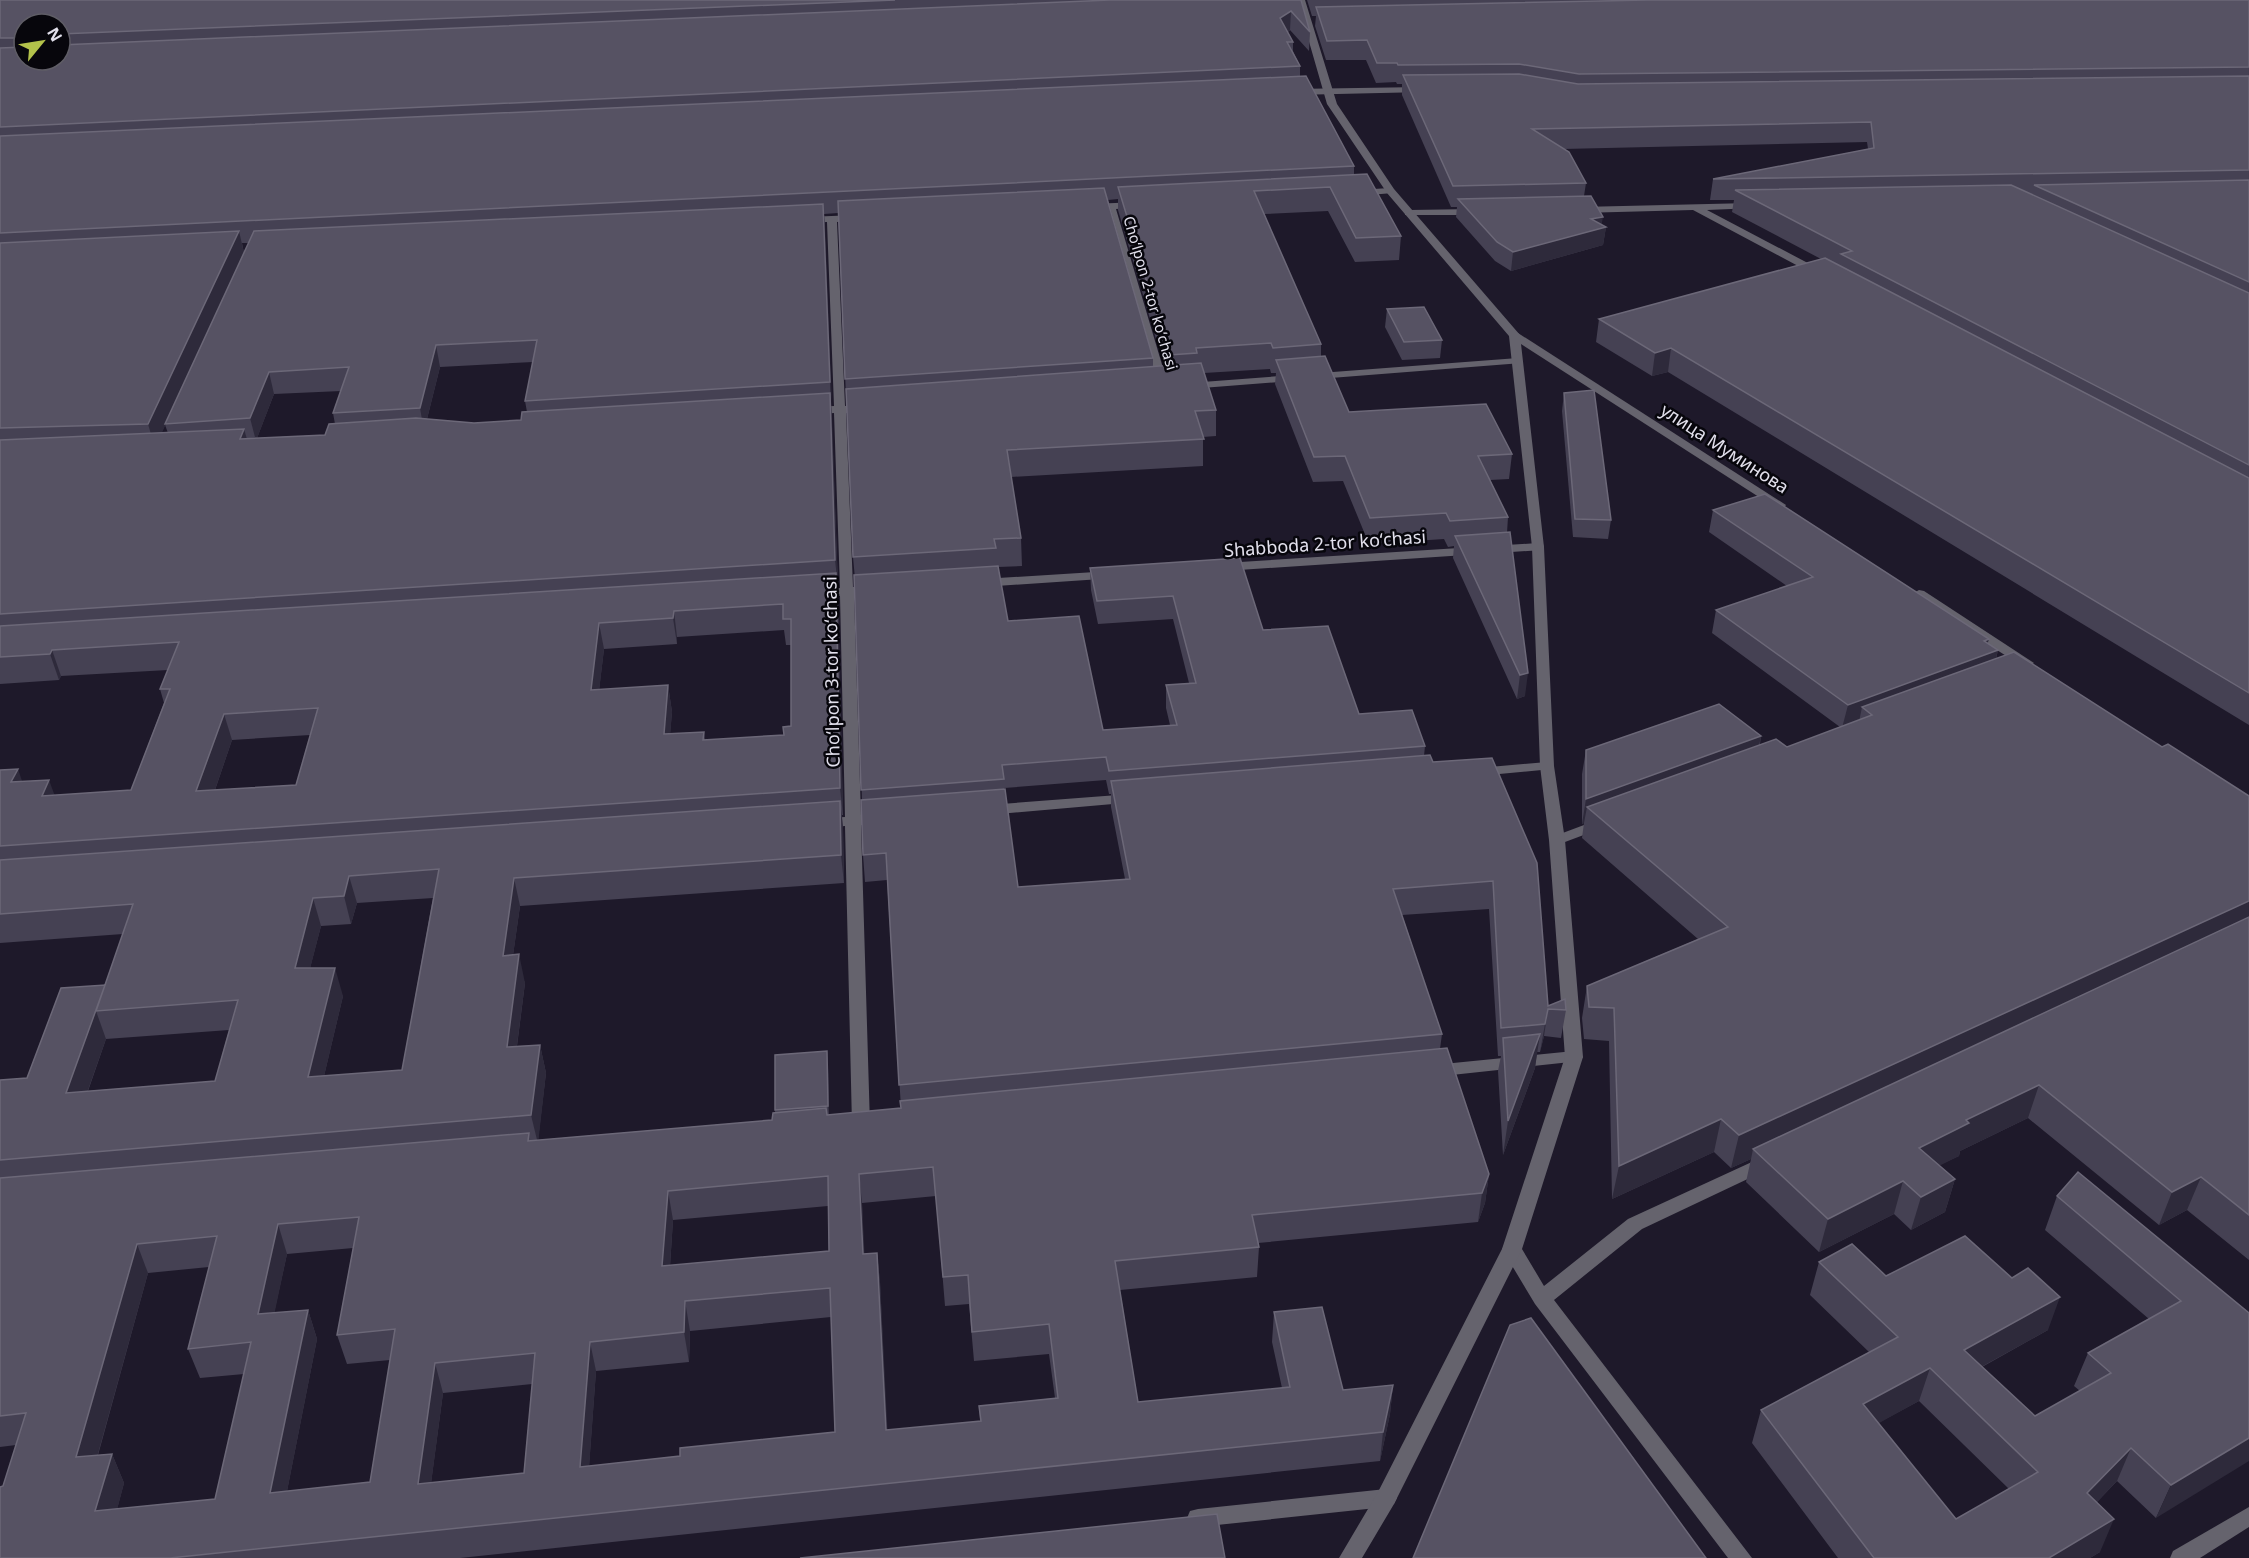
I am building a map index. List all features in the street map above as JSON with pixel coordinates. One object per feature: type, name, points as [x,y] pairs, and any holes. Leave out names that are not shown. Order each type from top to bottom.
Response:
[{"type":"street","name":"улица Муминова","points":[[1298,4],[1313,21],[1326,90],[1332,104],[1390,191],[1514,335],[1793,513]]},
{"type":"street","points":[[1278,93],[1326,90],[1434,90]]},
{"type":"street","points":[[1344,193],[1390,191]]},
{"type":"street","points":[[1076,208],[1145,204]]},
{"type":"street","name":"Cho‘lpon 2-tor koʻchasi","points":[[1110,206],[1157,389],[1518,361]]},
{"type":"street","points":[[1563,210],[1764,206]]},
{"type":"street","points":[[1694,207],[1830,279]]},
{"type":"street","points":[[1409,213],[1492,211]]},
{"type":"street","points":[[796,221],[867,217]]},
{"type":"street","name":"Cho‘lpon 3-tor koʻchasi","points":[[832,219],[848,592],[861,1125]]},
{"type":"street","points":[[1350,1558],[1386,1498],[1512,1248],[1574,1057],[1557,840],[1547,766],[1538,547],[1514,335]]},
{"type":"street","points":[[805,412],[876,407]]},
{"type":"street","name":"Shabboda 2-tor koʻchasi","points":[[1204,569],[1538,547]]},
{"type":"street","points":[[966,584],[1121,574]]},
{"type":"street","points":[[800,595],[883,589]]},
{"type":"street","points":[[1912,590],[2036,669],[2009,674]]},
{"type":"street","points":[[1464,773],[1547,766]]},
{"type":"street","points":[[969,812],[1146,798]]},
{"type":"street","points":[[804,824],[899,817]]},
{"type":"street","points":[[1557,840],[1612,819]]},
{"type":"street","points":[[1419,1072],[1574,1057]]},
{"type":"street","points":[[1542,1299],[1635,1224],[1786,1153]]},
{"type":"street","points":[[1512,1248],[1542,1299],[1741,1558]]},
{"type":"street","points":[[1172,1521],[1386,1498]]},
{"type":"street","points":[[2181,1558],[2249,1516]]},
{"type":"building","points":[[0,0],[895,0],[72,34],[72,12],[12,12],[12,38],[0,38]]},
{"type":"building","points":[[1110,0],[1301,0],[1310,32],[1291,11],[1280,18],[1293,42],[1287,42],[1300,66],[0,127],[0,48],[12,48],[12,72],[72,72],[72,44]]},
{"type":"building","points":[[1648,0],[2249,0],[2249,67],[1579,74],[1519,64],[1398,65],[1397,63],[1377,63],[1367,40],[1327,41],[1316,7]]},
{"type":"building","points":[[1519,74],[1578,84],[2249,76],[2249,170],[1713,179],[1874,148],[1871,122],[1532,129],[1569,152],[1586,183],[1453,186],[1403,75]]},
{"type":"building","points":[[1306,76],[1354,166],[0,233],[0,136]]},
{"type":"building","points":[[1367,174],[1401,236],[1356,238],[1330,187],[1254,191],[1321,344],[1273,348],[1271,343],[1196,348],[1197,353],[1169,355],[1118,187]]},
{"type":"building","points":[[2249,180],[2249,282],[2034,185]]},
{"type":"building","points":[[2011,185],[2249,293],[2249,465],[1841,254],[1852,251],[1735,190]]},
{"type":"building","points":[[1104,188],[1153,358],[845,379],[838,201]]},
{"type":"building","points":[[1591,196],[1603,217],[1591,219],[1606,227],[1513,252],[1497,242],[1458,199]]},
{"type":"building","points":[[823,204],[830,382],[525,401],[537,340],[436,345],[420,408],[333,413],[349,367],[269,372],[250,418],[165,424],[254,231]]},
{"type":"building","points":[[239,231],[148,424],[0,428],[0,243]]},
{"type":"building","points":[[1825,258],[2249,478],[2249,693],[1671,348],[1655,353],[1599,319]]},
{"type":"building","points":[[1424,307],[1442,340],[1404,342],[1387,309]]},
{"type":"building","points":[[1325,356],[1349,412],[1486,404],[1512,454],[1478,456],[1508,517],[1450,521],[1446,513],[1370,518],[1345,456],[1314,457],[1276,360]]},
{"type":"building","points":[[1201,363],[1216,410],[1195,411],[1204,439],[1007,450],[1021,538],[994,539],[996,548],[853,557],[846,389]]},
{"type":"building","points":[[1594,390],[1611,520],[1575,519],[1564,393]]},
{"type":"building","points":[[830,393],[835,560],[0,614],[0,440],[244,429],[240,439],[325,435],[329,424],[416,418],[474,423],[521,420],[522,412]]},
{"type":"building","points":[[1765,494],[1989,639],[1984,641],[1998,650],[1848,705],[1716,610],[1813,577],[1713,510]]},
{"type":"building","points":[[1510,532],[1528,673],[1520,675],[1455,536]]},
{"type":"building","points":[[1240,558],[1263,630],[1328,626],[1359,714],[1412,710],[1425,746],[1109,771],[1106,757],[1002,765],[1004,779],[861,790],[854,575],[998,566],[1008,621],[1079,616],[1103,730],[1177,725],[1166,685],[1196,683],[1173,596],[1097,601],[1090,568]]},
{"type":"building","points":[[836,573],[840,788],[0,846],[0,770],[18,769],[11,782],[49,780],[42,796],[131,790],[170,689],[160,689],[179,642],[52,650],[50,654],[0,657],[0,626]],"holes":[[[783,604],[783,619],[791,619],[791,726],[783,727],[784,735],[703,740],[704,732],[664,734],[668,685],[591,690],[599,623],[673,618],[674,611]],[[318,708],[296,785],[196,791],[224,714]]]},
{"type":"building","points":[[2014,652],[2162,747],[2168,744],[2249,796],[2249,901],[1739,1135],[1721,1119],[1619,1166],[1614,1008],[1589,1007],[1587,986],[1728,927],[1587,807],[1776,739],[1787,747],[1872,715],[1862,707]]},
{"type":"building","points":[[1719,704],[1761,736],[1586,799],[1586,750]]},
{"type":"building","points":[[1430,755],[1433,762],[1492,758],[1537,863],[1548,1006],[1565,999],[1566,1010],[1548,1009],[1545,1024],[1501,1028],[1493,881],[1393,889],[1442,1034],[899,1085],[886,853],[863,855],[861,800],[1005,789],[1018,887],[1130,879],[1111,781]]},
{"type":"building","points":[[840,801],[841,855],[514,878],[503,956],[519,954],[507,1047],[540,1045],[531,1115],[0,1160],[0,1080],[27,1078],[61,988],[105,985],[133,904],[0,914],[0,860]],"holes":[[[439,869],[402,1070],[308,1077],[335,968],[295,968],[313,898],[344,896],[349,876]],[[105,986],[96,1011],[238,1000],[215,1081],[66,1093]]]},
{"type":"building","points":[[2249,917],[2249,1215],[2201,1177],[2172,1192],[2039,1085],[1966,1120],[1969,1123],[1919,1148],[1955,1179],[1921,1197],[1903,1181],[1828,1219],[1753,1149]]},
{"type":"building","points":[[1540,1034],[1508,1121],[1503,1038]]},
{"type":"building","points":[[1447,1048],[1489,1174],[1482,1193],[1252,1215],[1259,1247],[1115,1261],[1138,1402],[1290,1387],[1274,1312],[1322,1307],[1343,1390],[1393,1385],[1383,1432],[170,1558],[0,1558],[0,1487],[3,1486],[26,1413],[0,1416],[0,1178],[529,1133],[528,1141],[772,1120],[773,1113],[826,1108],[827,1115],[901,1108],[900,1101]],"holes":[[[933,1167],[943,1277],[968,1275],[972,1332],[1049,1324],[1058,1398],[979,1406],[981,1421],[886,1430],[877,1253],[863,1254],[859,1174]],[[828,1176],[829,1251],[662,1266],[668,1191]],[[359,1217],[337,1335],[395,1329],[370,1482],[270,1493],[308,1310],[258,1314],[278,1224]],[[217,1236],[188,1349],[251,1342],[215,1499],[95,1511],[112,1454],[76,1457],[137,1244]],[[830,1288],[835,1432],[680,1448],[680,1456],[580,1467],[590,1342],[684,1332],[685,1301]],[[535,1353],[524,1473],[418,1484],[435,1363]]]},
{"type":"building","points":[[827,1051],[828,1106],[775,1110],[775,1055]]},
{"type":"building","points":[[2078,1172],[2249,1313],[2249,1438],[2171,1485],[2131,1448],[2087,1493],[2114,1519],[2049,1558],[1874,1558],[1761,1410],[1898,1337],[1819,1262],[1852,1244],[1886,1276],[1965,1236],[2012,1278],[2028,1268],[2060,1297],[1964,1350],[2035,1416],[2111,1373],[2088,1353],[2181,1301],[2057,1196]],"holes":[[[1930,1368],[2038,1472],[1956,1519],[1863,1404]]]},
{"type":"building","points":[[1531,1318],[1706,1558],[1413,1558],[1510,1325]]},
{"type":"building","points":[[1217,1514],[1225,1558],[800,1558]]}]
